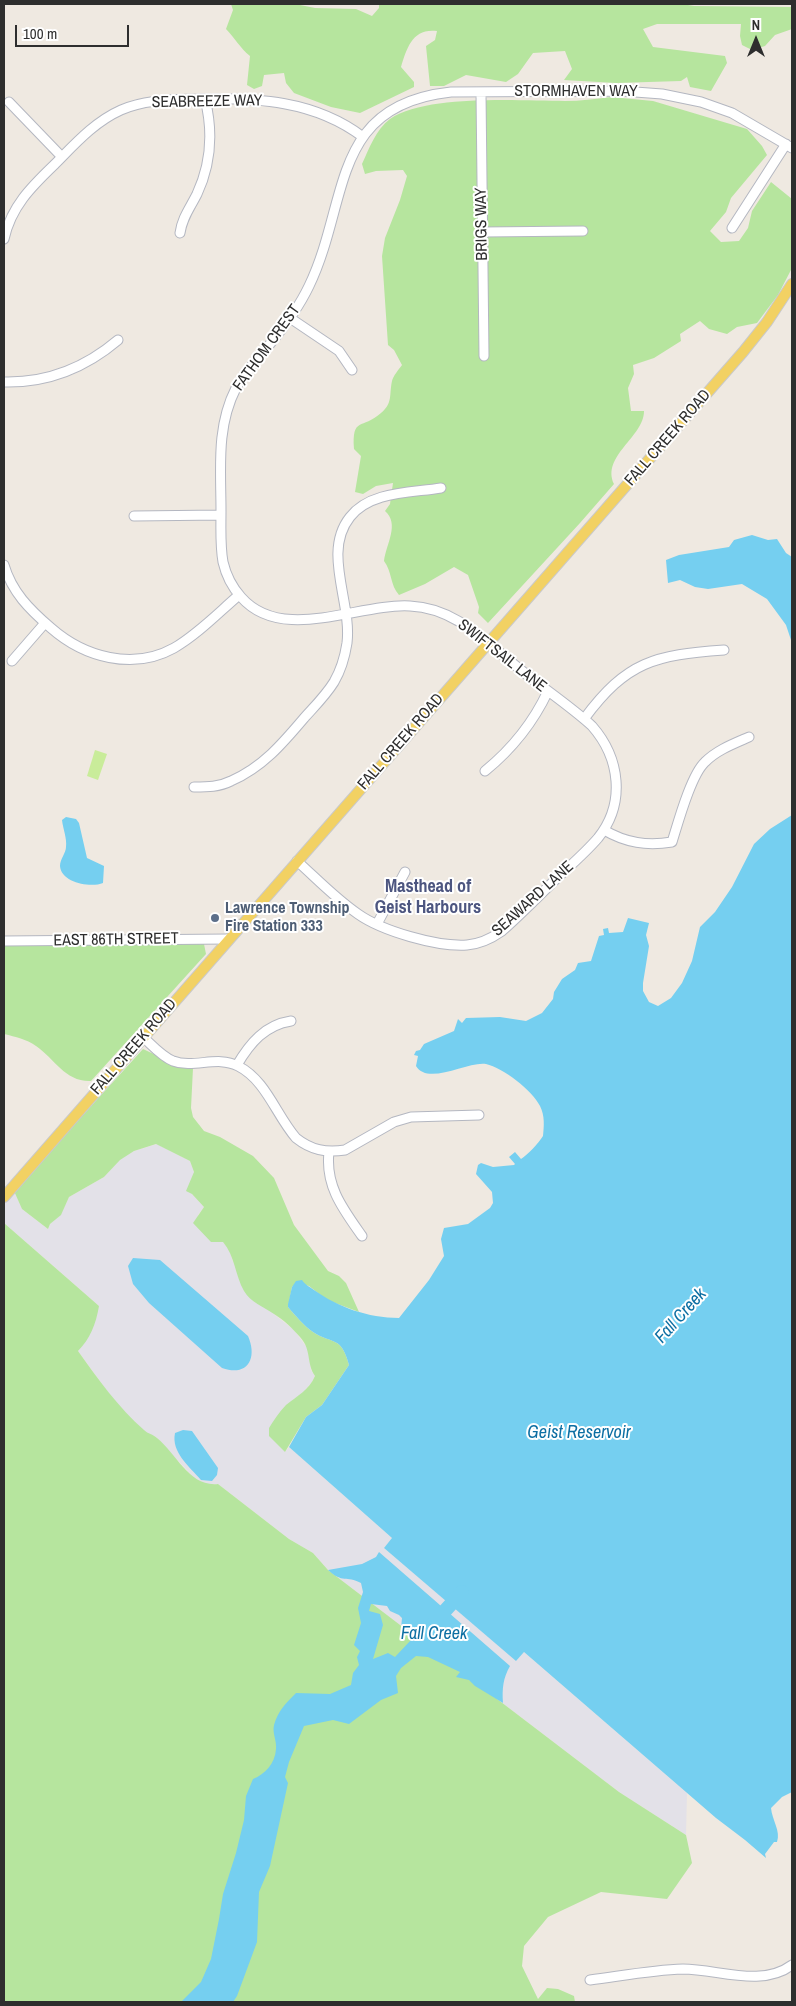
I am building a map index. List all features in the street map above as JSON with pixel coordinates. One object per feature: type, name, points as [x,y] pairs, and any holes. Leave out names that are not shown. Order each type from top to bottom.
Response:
[{"type":"main road","name":"FALL CREEK ROAD","points":[[4,1196],[750,344],[792,284]]},
{"type":"street","name":"STORMHAVEN WAY","points":[[363,137],[382,116],[403,102],[444,93],[636,91],[669,95],[700,102],[732,113],[789,146]]},
{"type":"street","name":"BRIGS WAY","points":[[481,93],[484,356]]},
{"type":"street","name":"SEABREEZE WAY","points":[[4,239],[8,223],[20,201],[33,185],[98,123],[126,108],[161,100],[248,98],[290,104],[328,116],[363,137]]},
{"type":"street","points":[[180,233],[184,216],[200,187],[208,160],[210,128],[206,99]]},
{"type":"street","points":[[9,102],[62,157]]},
{"type":"street","name":"FATHOM CREST","points":[[239,595],[229,580],[223,562],[220,445],[227,410],[244,376],[290,318],[306,291],[320,260],[349,163],[363,137]]},
{"type":"street","points":[[732,228],[789,146]]},
{"type":"street","points":[[482,232],[583,231]]},
{"type":"street","points":[[290,318],[339,351],[352,370]]},
{"type":"street","points":[[4,382],[38,379],[68,371],[93,359],[118,340]]},
{"type":"street","points":[[194,787],[214,787],[231,782],[258,766],[274,752],[334,682],[344,659],[348,634],[337,551],[340,534],[356,510],[382,497],[441,488]]},
{"type":"street","points":[[134,516],[221,515]]},
{"type":"street","points":[[4,564],[17,594],[45,623],[63,638],[81,649],[104,657],[132,659],[152,656],[181,644],[239,595]]},
{"type":"street","name":"SWIFTSAIL LANE","points":[[239,595],[253,607],[279,619],[297,621],[396,606],[427,608],[445,613],[464,623],[584,719],[597,731],[607,745],[616,772],[615,800],[604,830]]},
{"type":"street","points":[[12,661],[45,623]]},
{"type":"street","points":[[584,719],[612,685],[644,664],[678,654],[724,650]]},
{"type":"street","points":[[485,771],[520,737],[537,713],[548,691]]},
{"type":"street","points":[[604,830],[633,842],[658,844],[672,842],[689,791],[703,764],[724,747],[748,737]]},
{"type":"street","name":"SEAWARD LANE","points":[[297,861],[349,908],[367,920],[397,934],[455,945],[466,945],[484,941],[508,926],[604,830]]},
{"type":"street","points":[[377,924],[405,872]]},
{"type":"street","name":"EAST 86TH STREET","points":[[4,941],[228,939]]},
{"type":"street","points":[[237,1065],[248,1048],[260,1035],[274,1026],[291,1021]]},
{"type":"street","points":[[143,1037],[165,1056],[177,1062],[191,1064],[223,1061],[237,1065],[250,1073],[296,1138],[315,1149],[330,1152],[344,1150],[353,1147],[394,1122],[411,1117],[479,1115]]},
{"type":"street","points":[[330,1152],[328,1169],[333,1190],[337,1200],[362,1236]]},
{"type":"street","points":[[590,1980],[681,1969],[762,1976],[779,1972],[792,1965]]},
{"type":"shaded area","points":[[157,1144],[190,1161],[194,1172],[192,1194],[204,1207],[198,1215],[216,1241],[223,1242],[229,1249],[233,1262],[275,1315],[294,1330],[308,1349],[311,1370],[315,1376],[303,1393],[286,1406],[285,1452],[289,1447],[393,1539],[384,1548],[516,1660],[524,1652],[687,1793],[686,1835],[619,1792],[328,1570],[313,1553],[289,1539],[218,1484],[208,1485],[197,1481],[156,1437],[146,1433],[122,1410],[107,1391],[78,1351],[99,1306],[4,1223],[4,1204],[14,1191],[22,1209],[48,1229],[50,1224],[61,1214],[69,1197],[104,1177],[119,1160],[134,1151]]},
{"type":"green space","points":[[231,4],[295,4],[315,8],[356,9],[372,16],[379,8],[379,4],[682,4],[694,6],[792,7],[792,29],[775,35],[765,46],[752,50],[742,45],[740,36],[741,24],[657,24],[643,29],[653,47],[725,56],[727,63],[711,91],[690,87],[687,77],[681,81],[616,83],[564,80],[572,69],[565,51],[533,53],[518,74],[506,82],[466,75],[444,86],[430,86],[426,46],[435,40],[437,31],[429,31],[422,33],[412,40],[401,67],[414,82],[414,87],[360,113],[331,107],[294,93],[286,83],[284,73],[264,75],[262,86],[254,89],[247,85],[250,56],[226,29],[233,10]]},
{"type":"green space","points":[[611,97],[653,101],[747,129],[762,146],[767,155],[731,198],[726,212],[710,231],[721,242],[739,241],[748,228],[752,211],[771,182],[792,199],[792,268],[778,295],[757,323],[737,327],[727,334],[709,329],[700,321],[680,334],[681,341],[654,358],[633,365],[634,374],[628,388],[631,411],[644,411],[637,429],[613,464],[614,484],[488,623],[478,613],[479,607],[468,575],[454,567],[425,584],[399,595],[384,561],[392,528],[389,516],[385,511],[390,504],[393,483],[376,486],[363,494],[355,492],[361,456],[354,449],[354,439],[355,432],[360,425],[374,418],[387,406],[393,379],[402,365],[394,350],[388,345],[382,256],[385,238],[407,176],[403,170],[376,171],[365,174],[362,164],[373,140],[385,123],[406,111],[450,102],[500,100],[571,101]]},
{"type":"green space","points":[[95,750],[107,754],[98,780],[87,776]]},
{"type":"green space","points":[[204,944],[206,954],[91,1081],[74,1078],[32,1044],[21,1038],[4,1034],[4,945]]},
{"type":"green space","points":[[143,1049],[175,1064],[193,1068],[191,1108],[193,1117],[204,1131],[220,1137],[253,1156],[274,1178],[294,1225],[328,1271],[339,1276],[346,1283],[359,1312],[327,1300],[309,1286],[296,1283],[292,1287],[288,1307],[310,1330],[336,1342],[343,1349],[349,1365],[322,1405],[306,1417],[285,1452],[269,1436],[269,1428],[283,1408],[306,1389],[315,1376],[308,1352],[304,1342],[285,1322],[247,1295],[241,1285],[230,1253],[223,1242],[211,1242],[193,1223],[204,1207],[192,1194],[186,1191],[194,1172],[190,1161],[156,1144],[134,1151],[120,1160],[104,1177],[69,1197],[61,1215],[50,1224],[48,1229],[22,1209],[14,1191]]},
{"type":"green space","points":[[4,1223],[99,1306],[92,1331],[78,1351],[126,1412],[164,1445],[191,1475],[208,1484],[218,1484],[289,1539],[313,1553],[328,1570],[619,1792],[686,1835],[692,1863],[667,1899],[601,1892],[548,1917],[524,1946],[522,1966],[538,1999],[547,1988],[558,1989],[574,1996],[575,2002],[4,2002]]},
{"type":"water","points":[[752,535],[768,540],[777,539],[786,553],[792,557],[792,643],[786,625],[767,599],[742,584],[708,589],[695,587],[680,580],[668,583],[666,560],[679,555],[729,547],[734,540]]},
{"type":"water","name":"Geist Reservoir","points":[[792,815],[792,1792],[782,1797],[771,1808],[778,1838],[777,1842],[774,1842],[765,1854],[766,1858],[716,1818],[524,1652],[516,1661],[384,1548],[392,1538],[289,1447],[306,1417],[322,1405],[349,1365],[343,1349],[336,1342],[310,1330],[288,1307],[288,1304],[292,1287],[296,1281],[302,1280],[323,1296],[343,1306],[365,1314],[399,1318],[429,1280],[444,1256],[441,1239],[444,1228],[468,1224],[490,1208],[493,1203],[492,1192],[476,1174],[478,1165],[481,1163],[493,1167],[514,1165],[509,1157],[515,1152],[521,1159],[533,1149],[543,1136],[544,1125],[540,1106],[531,1093],[508,1075],[486,1064],[429,1074],[422,1072],[416,1066],[418,1056],[414,1055],[416,1051],[420,1050],[424,1044],[454,1031],[458,1019],[462,1023],[466,1018],[500,1017],[526,1021],[542,1013],[553,999],[554,992],[562,979],[575,970],[578,963],[591,961],[599,936],[604,935],[603,929],[608,928],[609,933],[623,932],[628,918],[649,923],[646,935],[649,946],[643,991],[649,1002],[658,1006],[671,998],[682,983],[692,961],[700,927],[715,912],[732,887],[754,844],[770,829]]},
{"type":"water","points":[[66,817],[76,819],[79,823],[87,858],[104,866],[103,883],[91,885],[77,883],[65,877],[62,872],[60,863],[66,849],[66,844],[62,820]]},
{"type":"water","points":[[133,1258],[160,1260],[248,1336],[252,1352],[248,1364],[238,1370],[222,1368],[149,1303],[133,1284],[128,1266]]},
{"type":"water","points":[[183,1430],[192,1431],[218,1468],[217,1475],[212,1481],[201,1480],[178,1453],[174,1440],[175,1433]]},
{"type":"water","name":"Fall Creek","points":[[379,1552],[510,1666],[504,1684],[503,1703],[475,1686],[469,1680],[456,1677],[460,1672],[428,1657],[416,1656],[401,1668],[396,1676],[398,1693],[381,1700],[349,1724],[333,1720],[304,1726],[289,1762],[285,1777],[288,1783],[270,1866],[259,1892],[257,1942],[237,1996],[233,2002],[181,2002],[201,1982],[211,1959],[223,1894],[244,1820],[246,1796],[253,1779],[262,1774],[274,1759],[276,1746],[274,1725],[280,1711],[296,1693],[330,1694],[351,1685],[353,1673],[359,1665],[357,1657],[360,1651],[354,1645],[361,1623],[358,1608],[363,1592],[361,1583],[337,1577],[328,1570],[362,1564],[376,1557]],"holes":[[[371,1604],[387,1606],[390,1611],[402,1618],[401,1629],[409,1634],[411,1640],[395,1657],[388,1653],[373,1659],[383,1625],[380,1614],[369,1611]]]},
{"type":"waterway","name":"Fall Creek","points":[[433,1624],[462,1592]]},
{"type":"place","name":"Lawrence Township Fire Station 333","points":[[215,918]]},
{"type":"district","name":"Masthead of Geist Harbours","points":[[428,898]]}]
